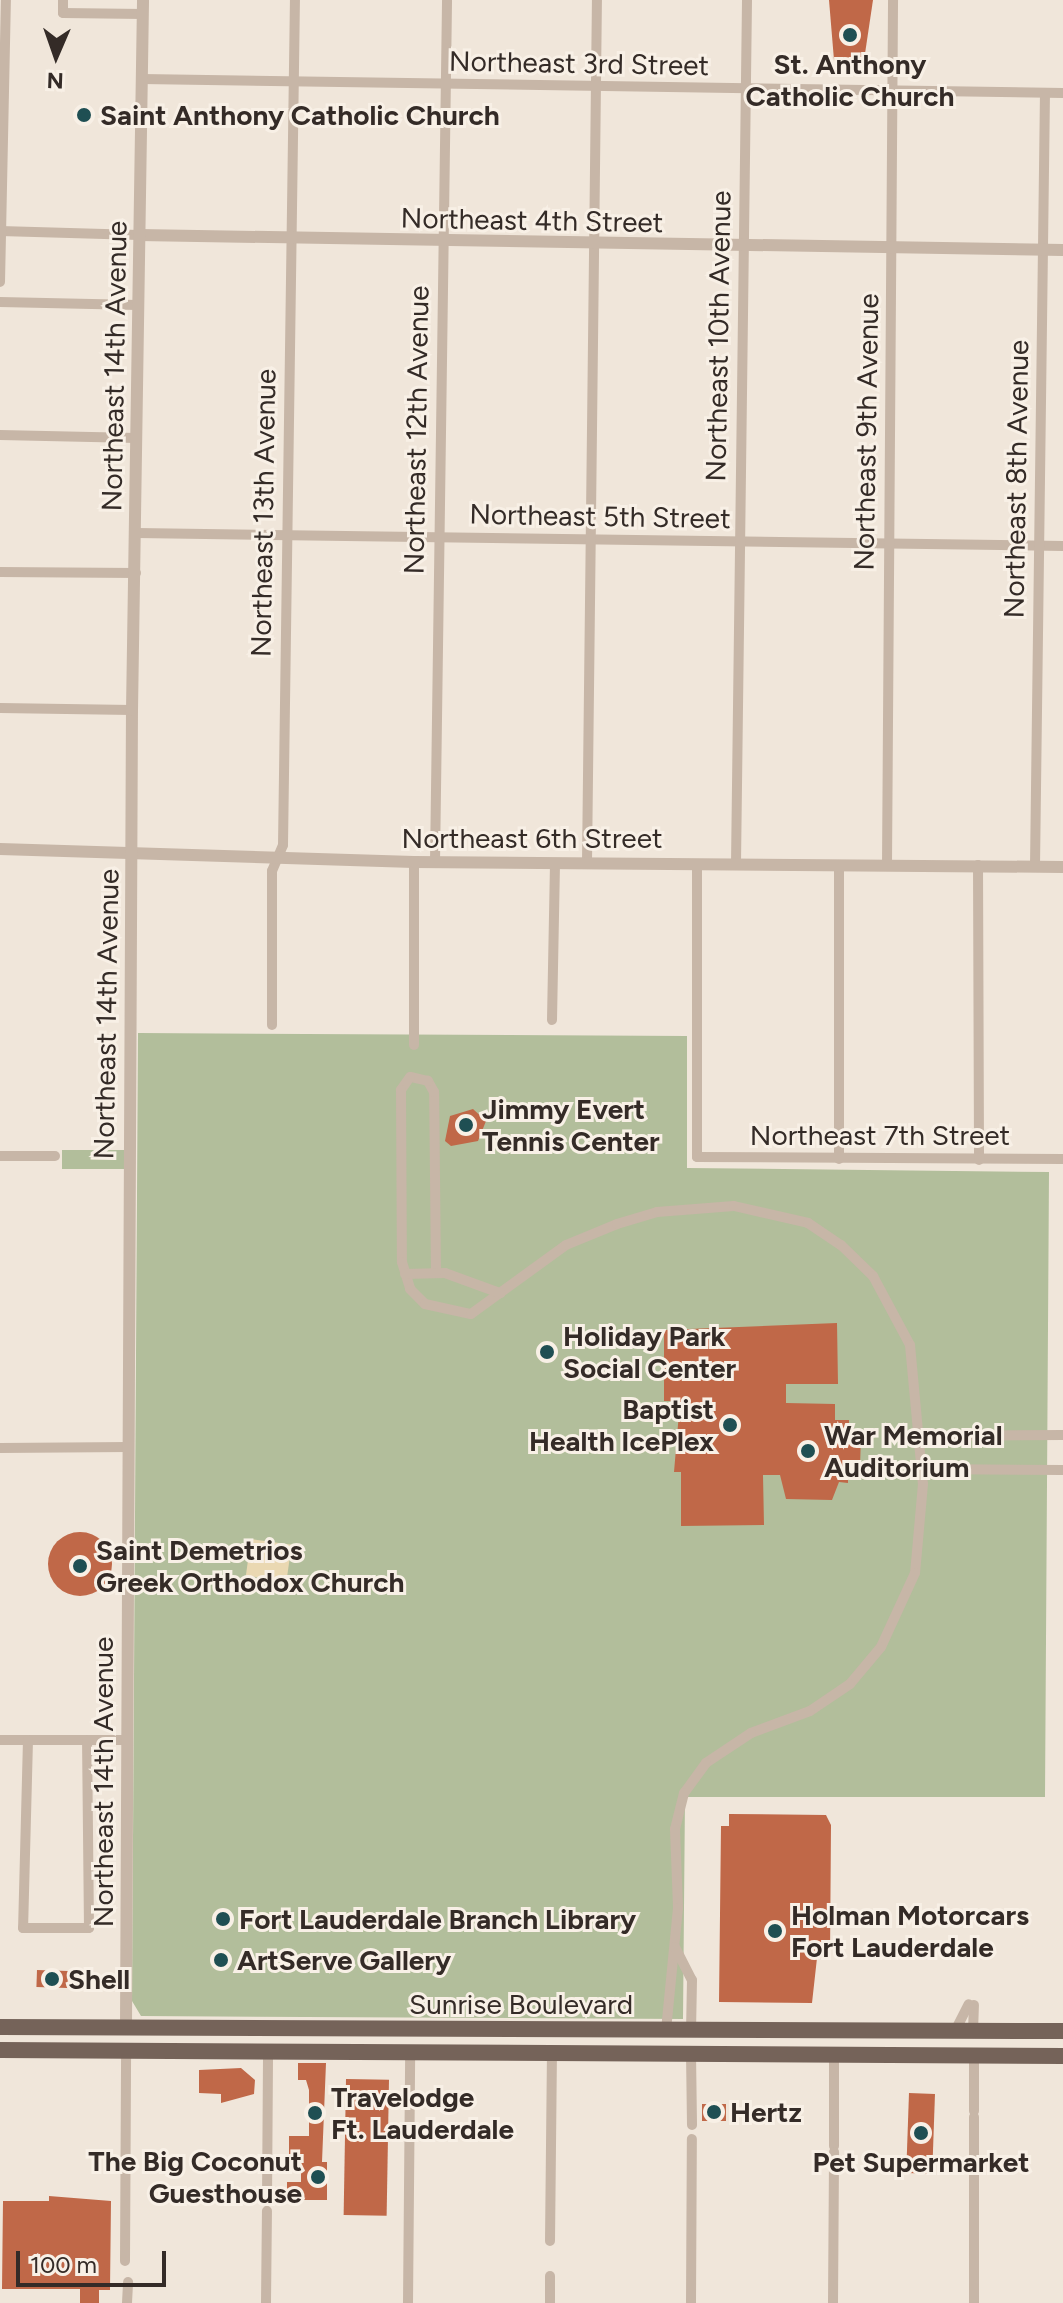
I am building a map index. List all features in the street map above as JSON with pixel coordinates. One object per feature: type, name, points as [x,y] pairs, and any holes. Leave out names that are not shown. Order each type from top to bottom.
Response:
[{"type":"main road","name":"Sunrise Boulevard","points":[[0,2027],[973,2032],[1063,2029]]},
{"type":"main road","points":[[410,2052],[445,2029]]},
{"type":"main road","points":[[656,2053],[691,2030]]},
{"type":"main road","points":[[801,2053],[833,2030]]},
{"type":"main road","points":[[1019,2055],[1063,2048]]},
{"type":"main road","name":"Sunrise Boulevard","points":[[0,2050],[1019,2055]]},
{"type":"main road","points":[[1019,2055],[1063,2056]]},
{"type":"street","points":[[0,282],[6,0]]},
{"type":"street","points":[[63,0],[63,13],[143,14]]},
{"type":"street","name":"Northeast 14th Avenue","points":[[126,2028],[132,710],[143,0]]},
{"type":"street","name":"Northeast 13th Avenue","points":[[272,1025],[272,871],[278,858],[287,536],[295,0]]},
{"type":"street","name":"Northeast 12th Avenue","points":[[435,862],[447,0]]},
{"type":"street","points":[[587,863],[597,0]]},
{"type":"street","name":"Northeast 10th Avenue","points":[[736,864],[747,0]]},
{"type":"street","name":"Northeast 9th Avenue","points":[[887,865],[893,0]]},
{"type":"street","name":"Northeast 3rd Street","points":[[142,79],[1063,93]]},
{"type":"street","name":"Northeast 8th Avenue","points":[[1035,866],[1045,93]]},
{"type":"street","name":"Northeast 4th Street","points":[[2,231],[444,243],[1063,250]]},
{"type":"street","points":[[0,302],[138,305]]},
{"type":"street","points":[[0,435],[137,438]]},
{"type":"street","name":"Northeast 5th Street","points":[[137,533],[591,542],[1063,546]]},
{"type":"street","points":[[0,572],[136,573]]},
{"type":"street","points":[[0,708],[132,710]]},
{"type":"street","name":"Northeast 6th Street","points":[[0,849],[414,862],[1063,867]]},
{"type":"street","points":[[414,862],[414,1045]]},
{"type":"street","points":[[552,1020],[555,863]]},
{"type":"street","name":"Northeast 7th Street","points":[[697,864],[697,1157],[1063,1159]]},
{"type":"street","points":[[839,865],[839,1159]]},
{"type":"street","points":[[978,865],[979,1160]]},
{"type":"street","points":[[436,1272],[434,1092],[428,1081],[410,1077],[401,1090],[405,1274],[425,1304],[471,1314],[566,1245],[657,1212],[734,1206],[808,1223],[873,1276],[897,1310],[915,1361],[922,1469],[922,1538],[915,1573],[881,1647],[846,1686],[810,1711],[751,1733],[706,1763],[684,1793],[675,1829],[675,1947],[666,2030]]},
{"type":"street","points":[[0,1156],[55,1156]]},
{"type":"street","points":[[405,1274],[436,1272],[500,1293]]},
{"type":"street","points":[[478,1285],[481,1307]]},
{"type":"street","points":[[919,1436],[1063,1435]]},
{"type":"street","points":[[0,1448],[129,1447]]},
{"type":"street","points":[[922,1469],[1063,1470]]},
{"type":"street","points":[[0,1740],[128,1740]]},
{"type":"street","points":[[28,1740],[23,1928],[89,1928],[87,1740]]},
{"type":"street","points":[[675,1947],[692,1980],[691,2030]]},
{"type":"street","points":[[955,2031],[971,2004],[973,2032]]},
{"type":"street","points":[[125,2261],[126,2051]]},
{"type":"street","points":[[266,2303],[268,2051]]},
{"type":"street","points":[[408,2303],[410,2052]]},
{"type":"street","points":[[550,2241],[552,2053]]},
{"type":"street","points":[[691,2053],[692,2125]]},
{"type":"street","points":[[833,2303],[834,2053]]},
{"type":"street","points":[[974,2055],[974,2303]]},
{"type":"street","points":[[691,2303],[692,2139]]},
{"type":"street","points":[[550,2276],[550,2303]]},
{"type":"street","points":[[127,2303],[128,2282]]},
{"type":"green space","points":[[138,1033],[687,1036],[687,1168],[1049,1172],[1045,1797],[685,1797],[683,2019],[141,2016],[132,2001]]},
{"type":"green space","points":[[62,1150],[125,1150],[125,1169],[62,1169]]},
{"type":"sand","points":[[251,1539],[292,1545],[286,1581],[246,1576]]},
{"type":"building","name":"St. Anthony Catholic Church","points":[[829,0],[873,0],[863,67],[838,66],[834,60]]},
{"type":"building","name":"Jimmy Evert Tennis Center","points":[[473,1109],[486,1121],[478,1141],[451,1146],[445,1141],[450,1116]]},
{"type":"building","name":"Baptist Health IcePlex","points":[[837,1323],[838,1384],[786,1384],[786,1403],[835,1404],[835,1420],[849,1420],[849,1435],[861,1435],[860,1467],[848,1467],[848,1483],[839,1482],[832,1500],[786,1499],[780,1475],[763,1475],[764,1525],[681,1526],[681,1472],[674,1472],[680,1401],[664,1401],[664,1330]]},
{"type":"building","name":"Saint Demetrios Greek Orthodox Church","points":[[74,1532],[86,1532],[103,1541],[110,1552],[110,1576],[103,1587],[86,1596],[74,1596],[62,1591],[53,1582],[48,1570],[48,1558],[53,1546],[62,1537]]},
{"type":"building","name":"Holman Motorcars Fort Lauderdale","points":[[729,1814],[826,1815],[831,1825],[830,1958],[817,1958],[812,2003],[719,2002],[721,1826],[729,1826]]},
{"type":"building","name":"Shell","points":[[37,1970],[68,1971],[67,1988],[36,1987]]},
{"type":"building","points":[[298,2063],[326,2063],[322,2162],[327,2162],[327,2200],[287,2200],[287,2182],[301,2182],[301,2157],[289,2157],[289,2136],[309,2136],[309,2090],[306,2080],[298,2080]]},
{"type":"building","points":[[241,2068],[255,2080],[254,2094],[221,2103],[221,2094],[199,2093],[199,2070]]},
{"type":"building","points":[[346,2079],[389,2080],[387,2216],[344,2215]]},
{"type":"building","name":"Pet Supermarket","points":[[909,2093],[935,2094],[932,2174],[906,2173]]},
{"type":"building","name":"Hertz","points":[[702,2104],[726,2104],[726,2121],[702,2121]]},
{"type":"building","points":[[49,2196],[111,2201],[110,2290],[99,2290],[99,2303],[80,2303],[80,2289],[2,2289],[3,2201],[49,2201]]},
{"type":"place","name":"St. Anthony Catholic Church","points":[[850,35]]},
{"type":"place","name":"Saint Anthony Catholic Church","points":[[84,115]]},
{"type":"place","name":"Jimmy Evert Tennis Center","points":[[466,1125]]},
{"type":"place","name":"Holiday Park Social Center","points":[[547,1352]]},
{"type":"place","name":"Baptist Health IcePlex","points":[[730,1425]]},
{"type":"place","name":"War Memorial Auditorium","points":[[808,1451]]},
{"type":"place","name":"Saint Demetrios Greek Orthodox Church","points":[[80,1566]]},
{"type":"place","name":"Fort Lauderdale Branch Library","points":[[223,1919]]},
{"type":"place","name":"Holman Motorcars Fort Lauderdale","points":[[775,1931]]},
{"type":"place","name":"ArtServe Gallery","points":[[221,1960]]},
{"type":"place","name":"Shell","points":[[52,1979]]},
{"type":"place","name":"Hertz","points":[[714,2112]]},
{"type":"place","name":"Travelodge Ft. Lauderdale","points":[[315,2113]]},
{"type":"place","name":"Pet Supermarket","points":[[921,2133]]},
{"type":"place","name":"The Big Coconut Guesthouse","points":[[318,2177]]}]
